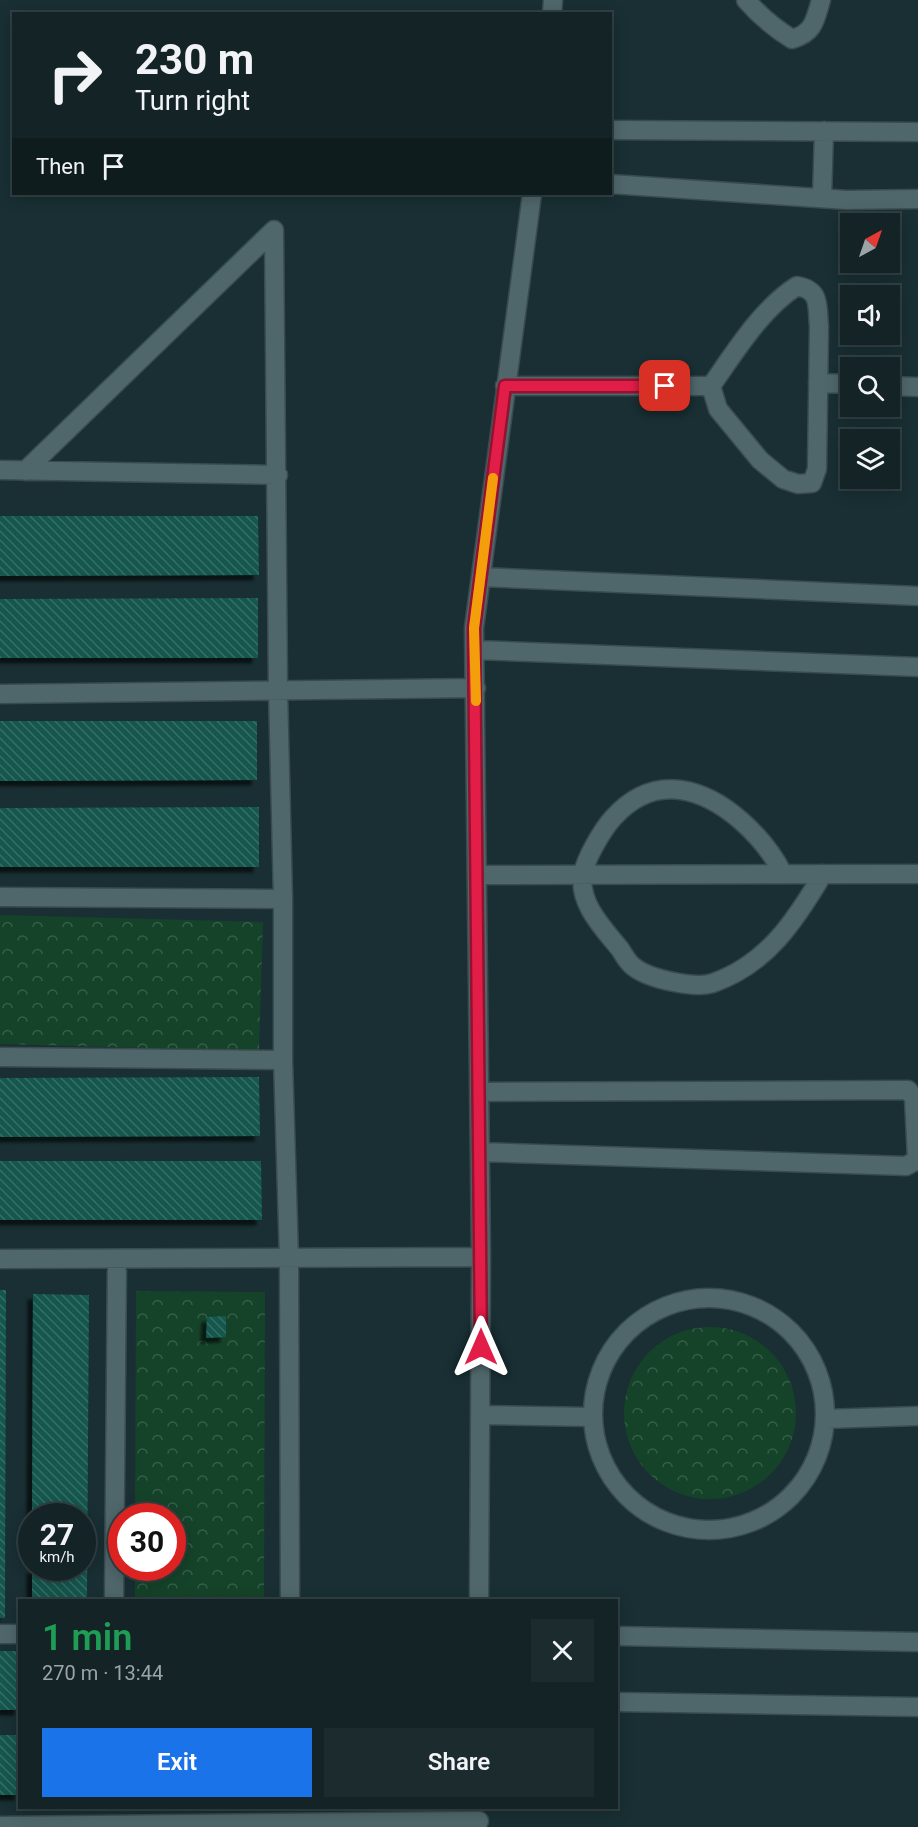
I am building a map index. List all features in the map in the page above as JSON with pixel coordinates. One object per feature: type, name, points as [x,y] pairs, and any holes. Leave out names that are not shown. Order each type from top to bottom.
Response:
[{"type":"street","points":[[746,0],[763,19],[792,39],[804,36],[814,24],[820,0]]},
{"type":"street","points":[[612,130],[918,132]]},
{"type":"street","points":[[822,198],[824,131]]},
{"type":"street","points":[[612,184],[822,198],[918,199]]},
{"type":"street","points":[[479,1599],[480,1152],[474,628],[532,195]]},
{"type":"street","points":[[25,471],[274,230],[283,1060],[289,1258],[290,1599]]},
{"type":"street","points":[[797,286],[813,292],[817,304],[819,327],[817,469],[812,483],[798,484],[783,479],[760,460],[718,409],[711,386],[734,354],[784,294],[797,286]]},
{"type":"street","points":[[818,383],[840,384]]},
{"type":"street","points":[[505,386],[711,386]]},
{"type":"street","points":[[900,386],[918,387]]},
{"type":"street","points":[[0,470],[278,475]]},
{"type":"street","points":[[481,577],[918,596]]},
{"type":"street","points":[[476,650],[918,667]]},
{"type":"street","points":[[0,694],[476,688]]},
{"type":"street","points":[[783,874],[756,835],[714,801],[695,792],[678,790],[646,793],[621,810],[610,822],[591,853],[583,874],[584,896],[595,918],[634,967],[652,976],[691,984],[711,984],[764,954],[787,930],[823,874]]},
{"type":"street","points":[[477,875],[918,874]]},
{"type":"street","points":[[0,897],[283,899]]},
{"type":"street","points":[[0,1057],[283,1060]]},
{"type":"street","points":[[479,1092],[908,1090],[914,1098],[917,1160],[906,1166],[480,1152]]},
{"type":"street","points":[[0,1259],[480,1257]]},
{"type":"street","points":[[114,1599],[117,1258]]},
{"type":"street","points":[[709,1298],[740,1303],[768,1315],[792,1334],[811,1359],[822,1388],[825,1419],[818,1454],[801,1485],[775,1510],[743,1526],[708,1531],[673,1525],[641,1509],[615,1484],[598,1452],[592,1417],[596,1386],[603,1367],[625,1333],[650,1314],[678,1302],[709,1298]]},
{"type":"street","points":[[481,1415],[592,1417]]},
{"type":"street","points":[[825,1419],[918,1416]]},
{"type":"street","points":[[0,1634],[18,1634]]},
{"type":"street","points":[[618,1636],[918,1642]]},
{"type":"street","points":[[618,1702],[918,1707]]},
{"type":"street","points":[[0,1826],[117,1826],[288,1819],[479,1818]]},
{"type":"green space","points":[[0,915],[263,922],[259,1051],[0,1044]]},
{"type":"green space","points":[[136,1291],[265,1292],[264,1599],[135,1599],[135,1581],[186,1581],[186,1503],[135,1503]]},
{"type":"green space","points":[[710,1327],[727,1328],[743,1333],[758,1341],[771,1352],[782,1365],[790,1380],[795,1396],[795,1430],[790,1446],[782,1461],[771,1474],[758,1485],[743,1493],[727,1498],[710,1499],[693,1498],[677,1493],[662,1485],[649,1474],[638,1461],[630,1446],[625,1430],[624,1413],[625,1396],[630,1380],[638,1365],[649,1352],[662,1341],[677,1333],[693,1328]]},
{"type":"building","points":[[0,516],[258,516],[259,575],[0,576]]},
{"type":"building","points":[[258,598],[258,658],[0,658],[0,599]]},
{"type":"building","points":[[0,721],[257,721],[257,780],[0,781]]},
{"type":"building","points":[[259,807],[259,867],[0,867],[0,808]]},
{"type":"building","points":[[259,1077],[260,1136],[0,1137],[0,1078]]},
{"type":"building","points":[[0,1161],[261,1161],[262,1220],[0,1220]]},
{"type":"building","points":[[0,1290],[6,1290],[5,1618],[0,1618]]},
{"type":"building","points":[[33,1294],[89,1295],[88,1503],[32,1503]]},
{"type":"building","points":[[226,1316],[226,1337],[206,1338],[207,1317]]},
{"type":"building","points":[[32,1581],[87,1581],[87,1599],[32,1599]]},
{"type":"building","points":[[0,1651],[18,1651],[18,1710],[0,1710]]},
{"type":"building","points":[[0,1735],[18,1735],[18,1795],[0,1795]]},
{"type":"slow traffic","points":[[476,701],[474,628],[493,478]]},
{"type":"route","points":[[481,1347],[474,628],[505,386],[665,386]]}]
